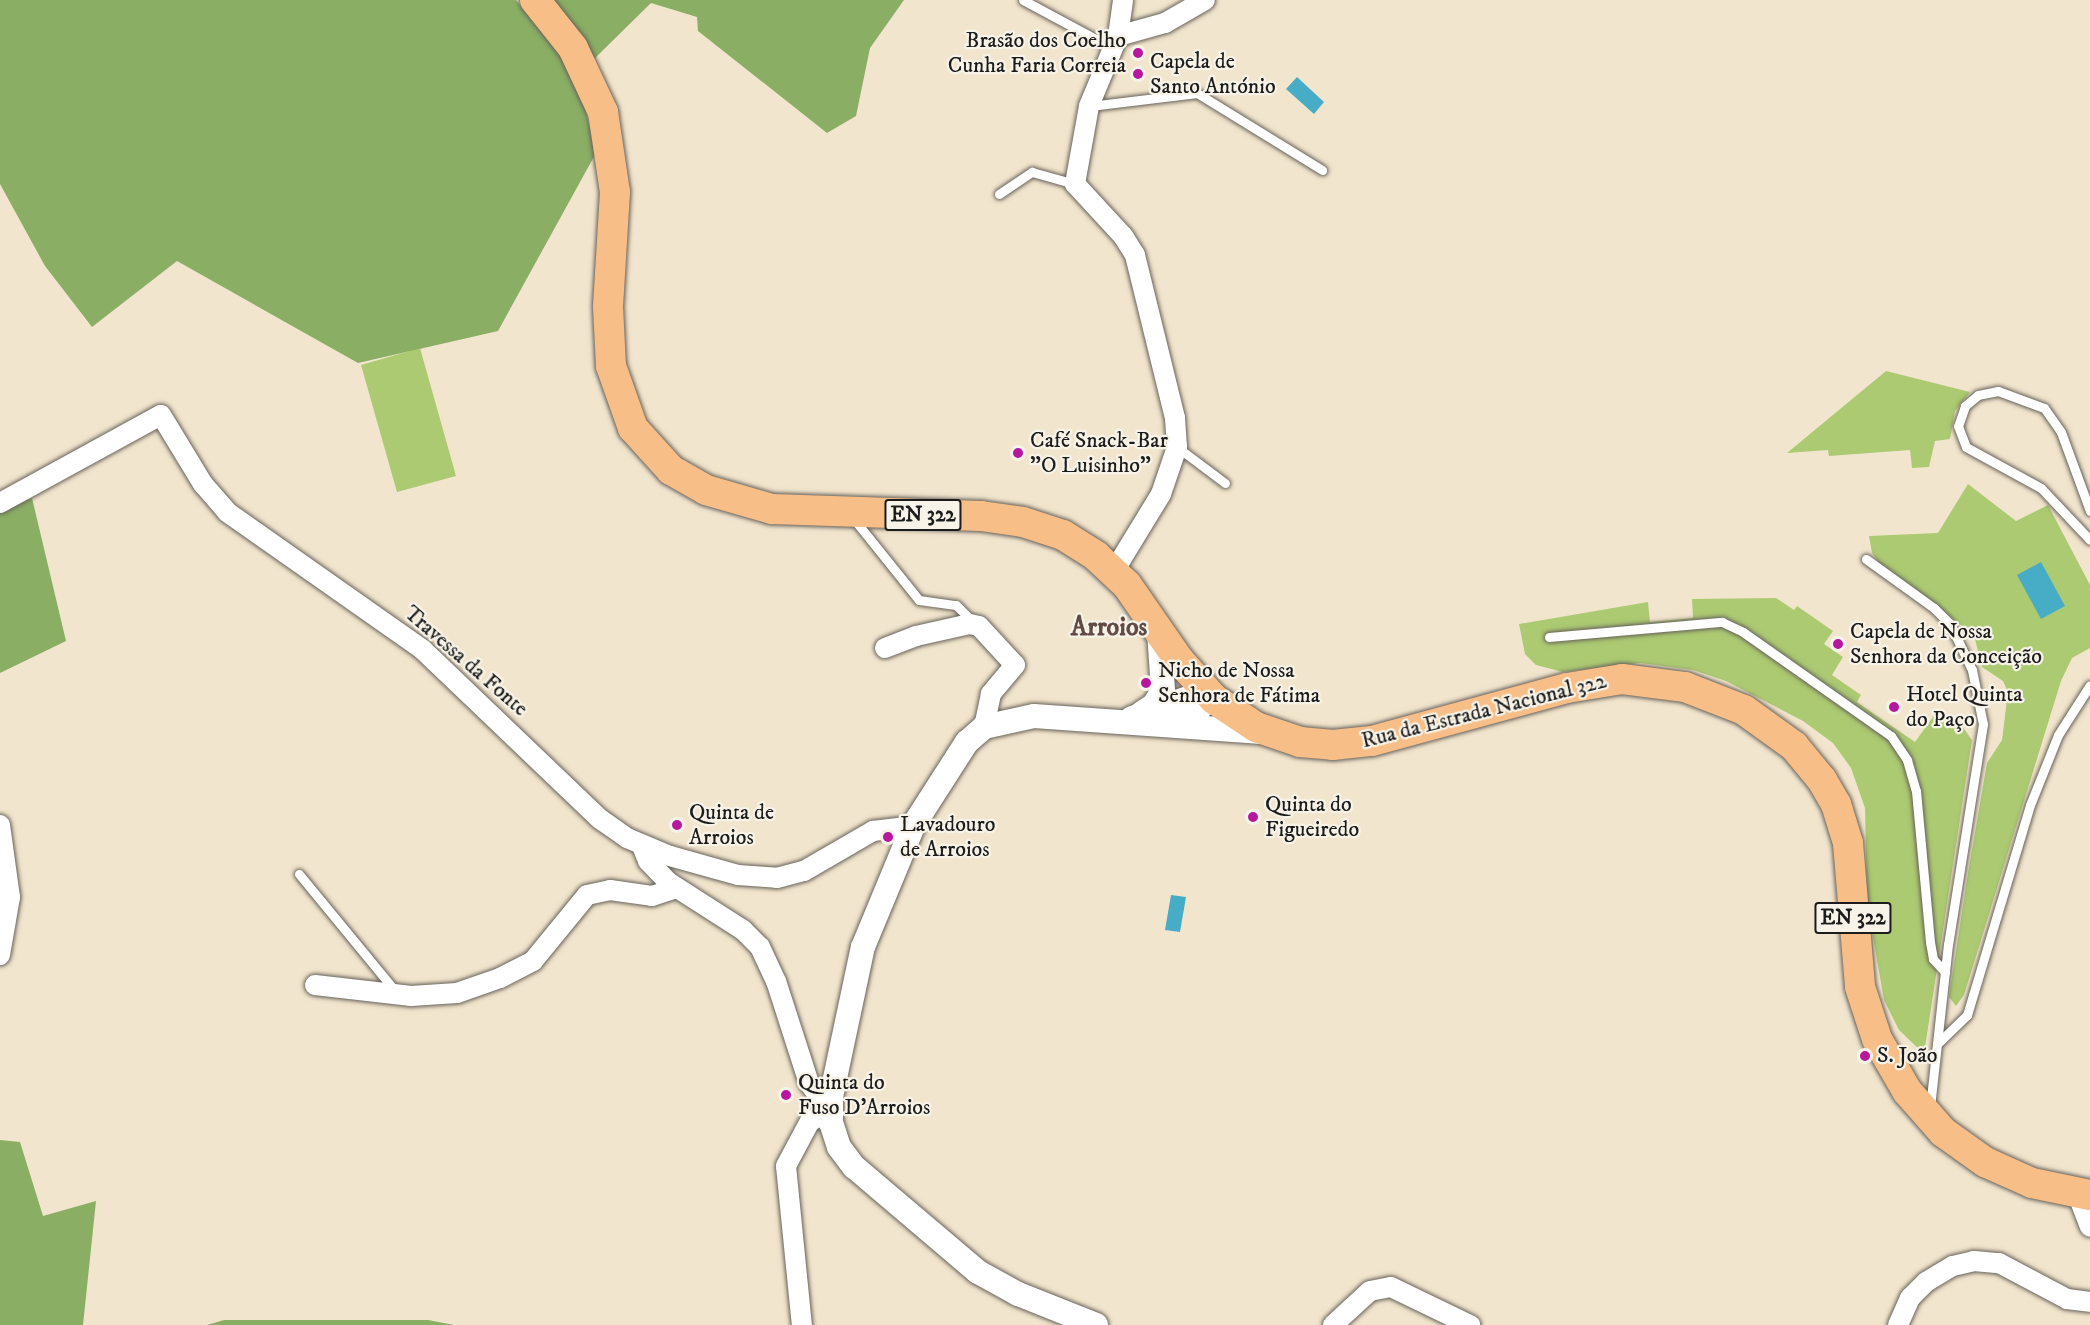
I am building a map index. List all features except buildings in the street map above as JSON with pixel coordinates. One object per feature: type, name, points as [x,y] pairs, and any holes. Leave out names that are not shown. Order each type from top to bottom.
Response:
[{"type":"main road","name":"Rua da Estrada Nacional 322","points":[[535,0],[582,63],[607,129],[616,208],[608,339],[616,386],[633,428],[659,460],[706,490],[772,509],[850,514],[973,516],[1023,522],[1063,535],[1114,571],[1205,692],[1232,713],[1268,732],[1312,744],[1372,741],[1578,686],[1634,678],[1685,687],[1755,716],[1794,746],[1822,780],[1836,804],[1848,843],[1856,957],[1863,1001],[1894,1072],[1929,1118],[1964,1149],[1996,1168],[2041,1185],[2083,1194]]},
{"type":"street","points":[[1114,571],[1164,488],[1177,447],[1175,418],[1135,255],[1123,236],[1075,184],[1089,106],[1116,43],[1123,0]]},
{"type":"street","points":[[1116,43],[1166,23],[1205,0]]},
{"type":"street","name":"Travessa da Fonte","points":[[0,503],[161,416],[203,484],[227,512],[427,653],[600,819],[642,846],[738,874],[777,878],[804,871],[873,831],[913,826]]},
{"type":"street","points":[[885,648],[916,636],[976,625],[1015,665],[991,694],[984,727]]},
{"type":"street","points":[[1132,718],[1154,705],[1163,690],[1159,631]]},
{"type":"street","points":[[1108,722],[1132,718],[1205,692],[1204,703],[1197,712],[1162,725]]},
{"type":"street","points":[[1096,1325],[1018,1294],[978,1272],[854,1167],[838,1147],[830,1111],[863,947],[913,826],[967,742],[984,727],[1020,716],[1268,732]]},
{"type":"street","points":[[0,825],[10,897],[0,954]]},
{"type":"street","points":[[642,846],[654,869],[676,888],[743,930],[760,947],[776,981],[812,1089],[830,1111]]},
{"type":"street","points":[[315,985],[397,994],[457,993],[524,967],[546,950],[580,900],[594,892],[652,896],[676,888]]},
{"type":"street","points":[[802,1325],[786,1166],[810,1120],[830,1111]]},
{"type":"street","points":[[2083,1194],[2090,1227]]},
{"type":"street","points":[[1898,1325],[1910,1298],[1926,1282],[1953,1266],[1974,1261],[1999,1263],[2067,1299],[2090,1302]]},
{"type":"street","points":[[1333,1325],[1370,1291],[1391,1287],[1470,1325]]},
{"type":"lane","points":[[1023,0],[1116,43]]},
{"type":"lane","points":[[1089,106],[1197,93],[1322,170]]},
{"type":"lane","points":[[999,194],[1032,172],[1075,184]]},
{"type":"lane","points":[[2090,512],[2061,432],[2044,408],[1998,391],[1978,395],[1965,406],[1958,426],[1966,447],[2041,488],[2090,540]]},
{"type":"lane","points":[[1177,447],[1225,483]]},
{"type":"lane","points":[[850,514],[915,597],[923,602],[957,605],[976,625]]},
{"type":"lane","points":[[1866,559],[1934,608],[1950,624],[1967,656],[1981,710],[1983,737],[1945,972],[1929,1118]]},
{"type":"lane","points":[[1549,637],[1722,622],[1743,632],[1891,736],[1907,760],[1918,798],[1930,942],[1933,959],[1945,972]]},
{"type":"lane","points":[[1937,1044],[1967,1015],[2030,805],[2053,745],[2090,686]]},
{"type":"lane","points":[[299,874],[397,994]]},
{"type":"green space","points":[[0,0],[516,0],[562,56],[584,104],[596,153],[498,331],[358,363],[177,261],[92,327],[45,266],[0,184]]},
{"type":"green space","points":[[554,0],[904,0],[870,48],[856,116],[827,133],[698,31],[697,17],[651,3],[594,59]]},
{"type":"green space","points":[[420,348],[456,476],[397,492],[361,365]]},
{"type":"green space","points":[[1886,371],[1970,392],[1955,411],[1950,439],[1935,441],[1929,467],[1912,468],[1910,450],[1829,456],[1828,450],[1787,453]]},
{"type":"green space","points":[[1968,484],[2016,521],[2048,505],[2090,585],[2090,648],[2072,658],[2061,681],[1964,995],[1956,1006],[1949,997],[1968,873],[1987,763],[2002,740],[2008,692],[2003,681],[1982,667],[1974,635],[1880,564],[1872,553],[1869,536],[1938,533]]},
{"type":"green space","points":[[32,498],[66,641],[0,673],[0,511]]},
{"type":"green space","points":[[1776,598],[1794,610],[1797,606],[1833,631],[1824,644],[1843,657],[1832,675],[1861,695],[1857,702],[1915,742],[1935,714],[1962,726],[1972,740],[1924,1054],[1899,1030],[1884,1000],[1867,902],[1865,808],[1851,768],[1833,743],[1803,721],[1726,681],[1693,670],[1640,663],[1563,672],[1536,665],[1525,654],[1519,624],[1648,602],[1650,622],[1693,618],[1692,599]]},
{"type":"green space","points":[[0,1140],[20,1142],[43,1216],[96,1201],[83,1325],[0,1325]]},
{"type":"green space","points":[[224,1320],[428,1320],[454,1325],[207,1325]]},
{"type":"water","points":[[1297,77],[1324,102],[1314,114],[1286,89]]},
{"type":"water","points":[[2041,562],[2065,606],[2041,619],[2017,575]]},
{"type":"water","points":[[1171,895],[1186,897],[1180,932],[1165,930]]},
{"type":"place","name":"Brasão dos Coelho Cunha Faria Correia","points":[[1138,53]]},
{"type":"place","name":"Capela de Santo António","points":[[1138,74]]},
{"type":"place","name":"Café Snack-Bar \"O Luisinho\"","points":[[1018,453]]},
{"type":"place","name":"Capela de Nossa Senhora da Conceição","points":[[1838,644]]},
{"type":"place","name":"Nicho de Nossa Senhora de Fátima","points":[[1146,683]]},
{"type":"place","name":"Hotel Quinta do Paço","points":[[1894,707]]},
{"type":"place","name":"Quinta do Figueiredo","points":[[1253,817]]},
{"type":"place","name":"Quinta de Arroios","points":[[677,825]]},
{"type":"place","name":"Lavadouro de Arroios","points":[[888,837]]},
{"type":"place","name":"S. João","points":[[1865,1056]]},
{"type":"place","name":"Quinta do Fuso D'Arroios","points":[[786,1095]]},
{"type":"district","name":"Arroios","points":[[1109,628]]}]
